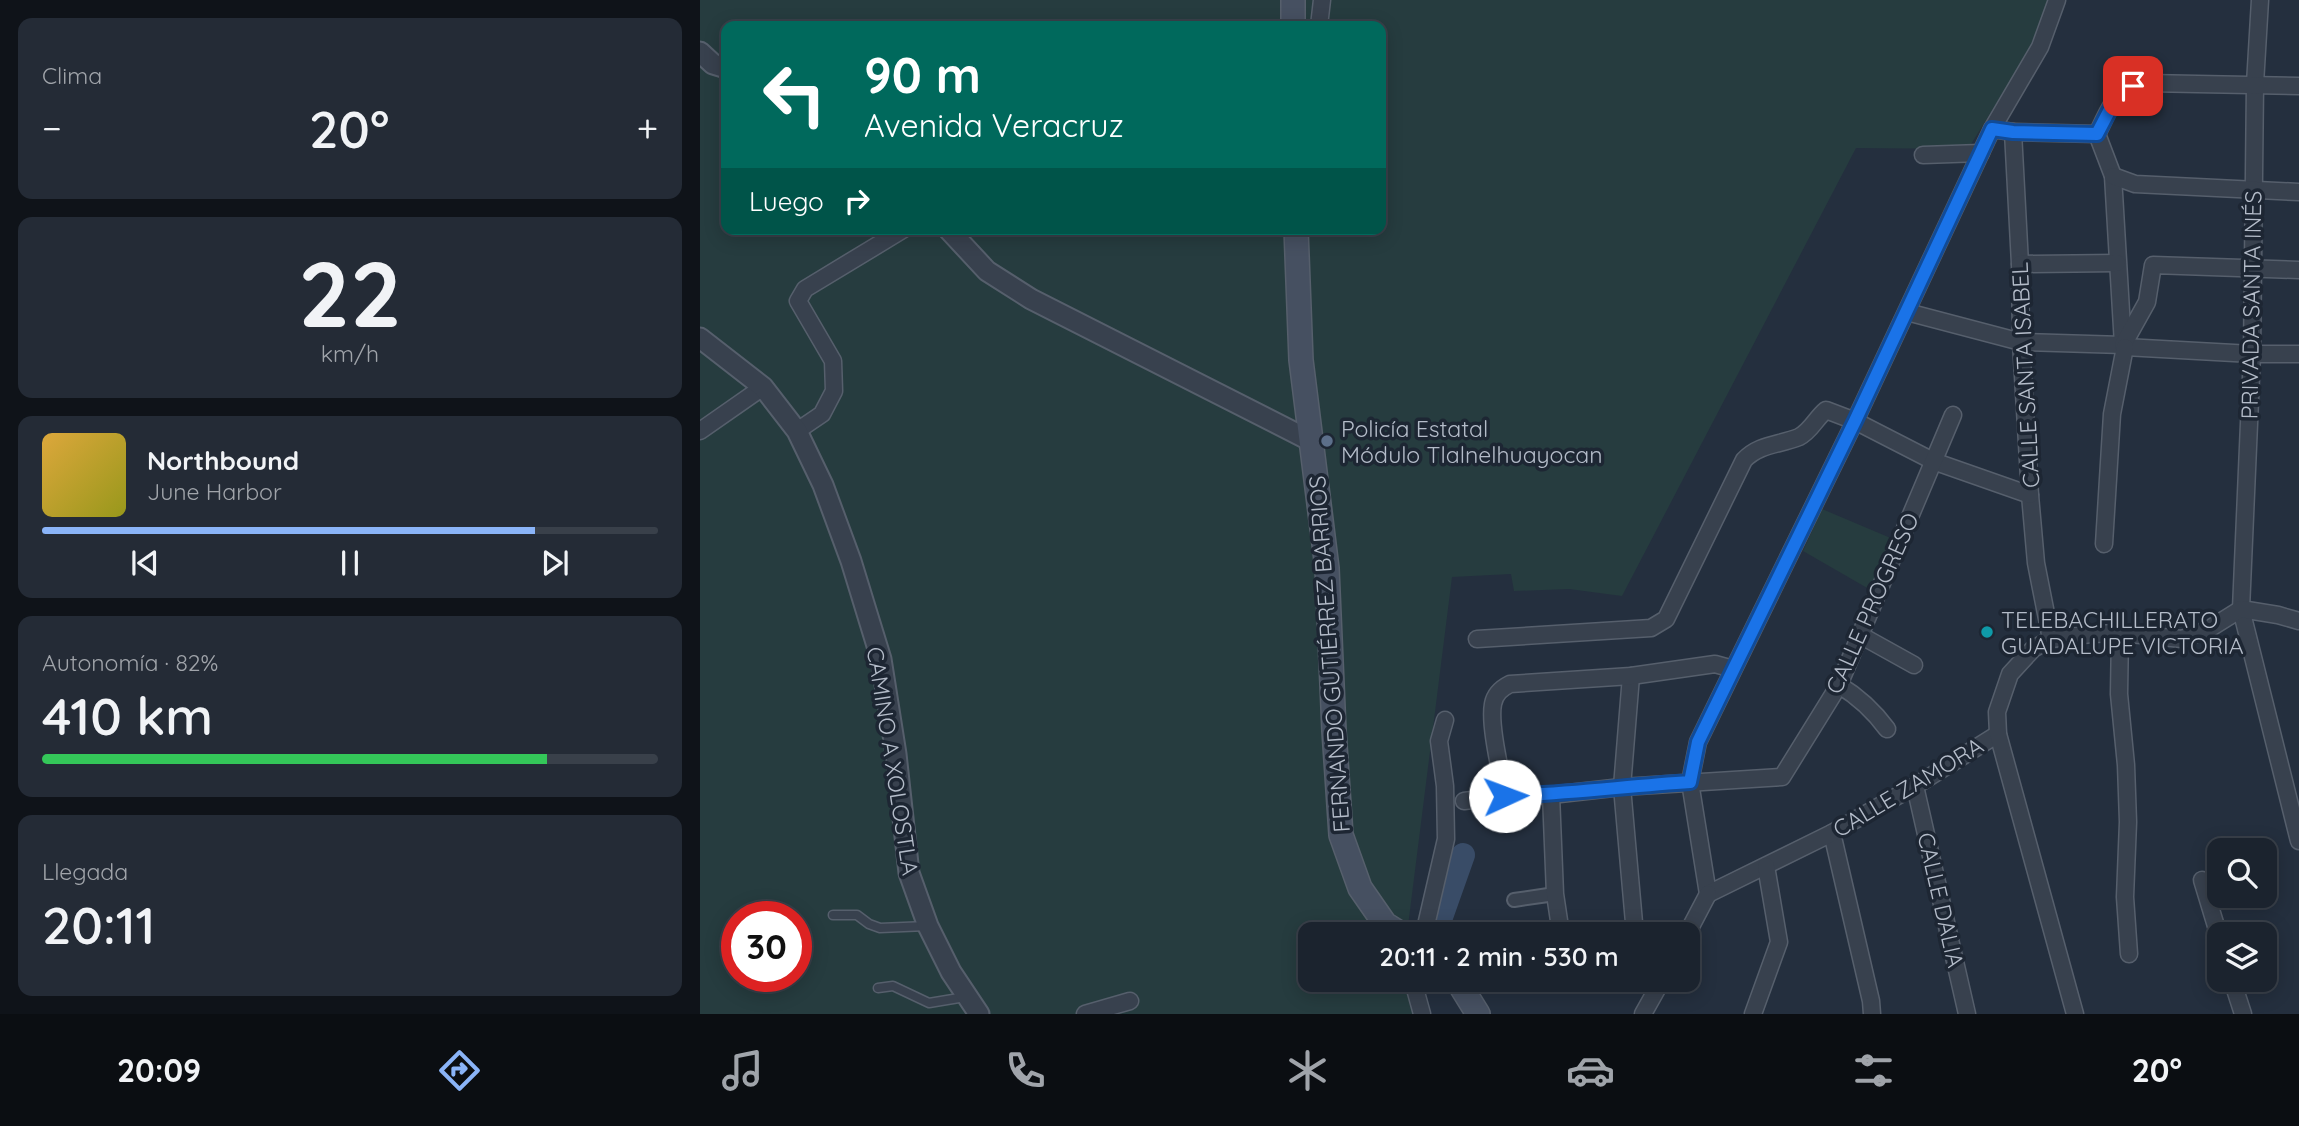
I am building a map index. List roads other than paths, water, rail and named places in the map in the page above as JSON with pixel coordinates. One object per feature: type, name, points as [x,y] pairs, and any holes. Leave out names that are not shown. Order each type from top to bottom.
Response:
[{"type":"main road","points":[[1293,0],[1293,21]]},
{"type":"main road","name":"FERNANDO GUTIÉRREZ BARRIOS","points":[[1296,235],[1301,360],[1327,568],[1341,835],[1360,888],[1384,922]]},
{"type":"main road","points":[[1464,992],[1478,1014]]},
{"type":"street","points":[[1320,21],[1322,0]]},
{"type":"street","points":[[1693,922],[1708,894],[1690,782],[1698,742],[1855,421],[1992,129],[2040,47],[2057,0]]},
{"type":"street","name":"PRIVADA SANTA INÉS","points":[[2260,0],[2255,84],[2252,354],[2241,609],[2299,841]]},
{"type":"street","points":[[700,52],[713,64],[721,66]]},
{"type":"street","points":[[2104,544],[2112,414],[2124,346],[2113,176],[2097,134],[2118,94],[2133,86],[2146,83],[2299,86]]},
{"type":"street","points":[[1992,129],[2097,134]]},
{"type":"street","name":"CALLE SANTA ISABEL","points":[[2013,132],[2030,495],[2036,563],[2051,639]]},
{"type":"street","points":[[1923,155],[1981,153]]},
{"type":"street","points":[[2113,176],[2135,184],[2299,192]]},
{"type":"street","points":[[797,431],[822,414],[834,391],[833,361],[798,300],[804,289],[894,235]]},
{"type":"street","points":[[954,235],[987,271],[1031,299],[1311,441]]},
{"type":"street","points":[[2020,264],[2117,263]]},
{"type":"street","points":[[2124,346],[2147,302],[2153,265],[2299,270]]},
{"type":"street","points":[[1907,312],[2021,342],[2299,354]]},
{"type":"street","name":"CAMINO A XOLOSTLA","points":[[700,338],[763,387],[797,431],[823,485],[881,659],[896,754],[909,873],[928,926],[951,972],[979,1014]]},
{"type":"street","points":[[700,431],[763,387]]},
{"type":"street","points":[[1477,639],[1651,628],[1666,619],[1744,460],[1752,451],[1798,437],[1826,410],[1855,421],[1933,461],[2030,495]]},
{"type":"street","name":"CALLE PROGRESO","points":[[1690,782],[1782,777],[1839,685],[1953,415]]},
{"type":"street","points":[[2241,609],[2299,621]]},
{"type":"street","name":"CALLE ZAMORA","points":[[1708,894],[1832,833],[1915,786],[1998,734],[1997,712],[2010,674],[2032,649],[2051,639],[2091,634],[2120,633],[2182,639],[2209,629],[2241,609]]},
{"type":"street","points":[[2120,633],[2119,694],[2127,800],[2125,897],[2129,954]]},
{"type":"street","points":[[1860,635],[1914,665]]},
{"type":"street","points":[[1505,796],[1493,720],[1493,702],[1500,690],[1510,684],[1631,676],[1715,664],[1733,669]]},
{"type":"street","points":[[1631,676],[1622,787],[1634,922]]},
{"type":"street","points":[[1839,685],[1856,695],[1887,729]]},
{"type":"street","points":[[1427,922],[1446,839],[1445,786],[1439,741],[1445,720]]},
{"type":"street","points":[[1998,734],[2075,1014]]},
{"type":"street","points":[[1464,801],[1690,782]]},
{"type":"street","name":"CALLE DALIA","points":[[1915,786],[1967,1014]]},
{"type":"street","points":[[1551,795],[1555,894],[1559,922]]},
{"type":"street","points":[[1832,833],[1872,1014]]},
{"type":"street","points":[[1753,1014],[1779,942],[1766,866]]},
{"type":"street","points":[[2202,880],[2215,922]]},
{"type":"street","points":[[1514,900],[1555,894]]},
{"type":"street","points":[[1416,992],[1422,1014]]},
{"type":"street","points":[[1643,1014],[1655,992]]},
{"type":"street","points":[[2236,992],[2242,1014]]},
{"type":"street","points":[[1085,1014],[1130,1001]]},
{"type":"lane","points":[[832,915],[857,915],[880,928],[928,926]]},
{"type":"lane","points":[[878,988],[893,986],[929,1003],[966,997]]},
{"type":"waterway","points":[[1439,922],[1463,855]]},
{"type":"place","name":"Policía Estatal Módulo Tlalnelhuayocan","points":[[1327,441]]},
{"type":"place","name":"TELEBACHILLERATO GUADALUPE VICTORIA","points":[[1987,632]]}]
